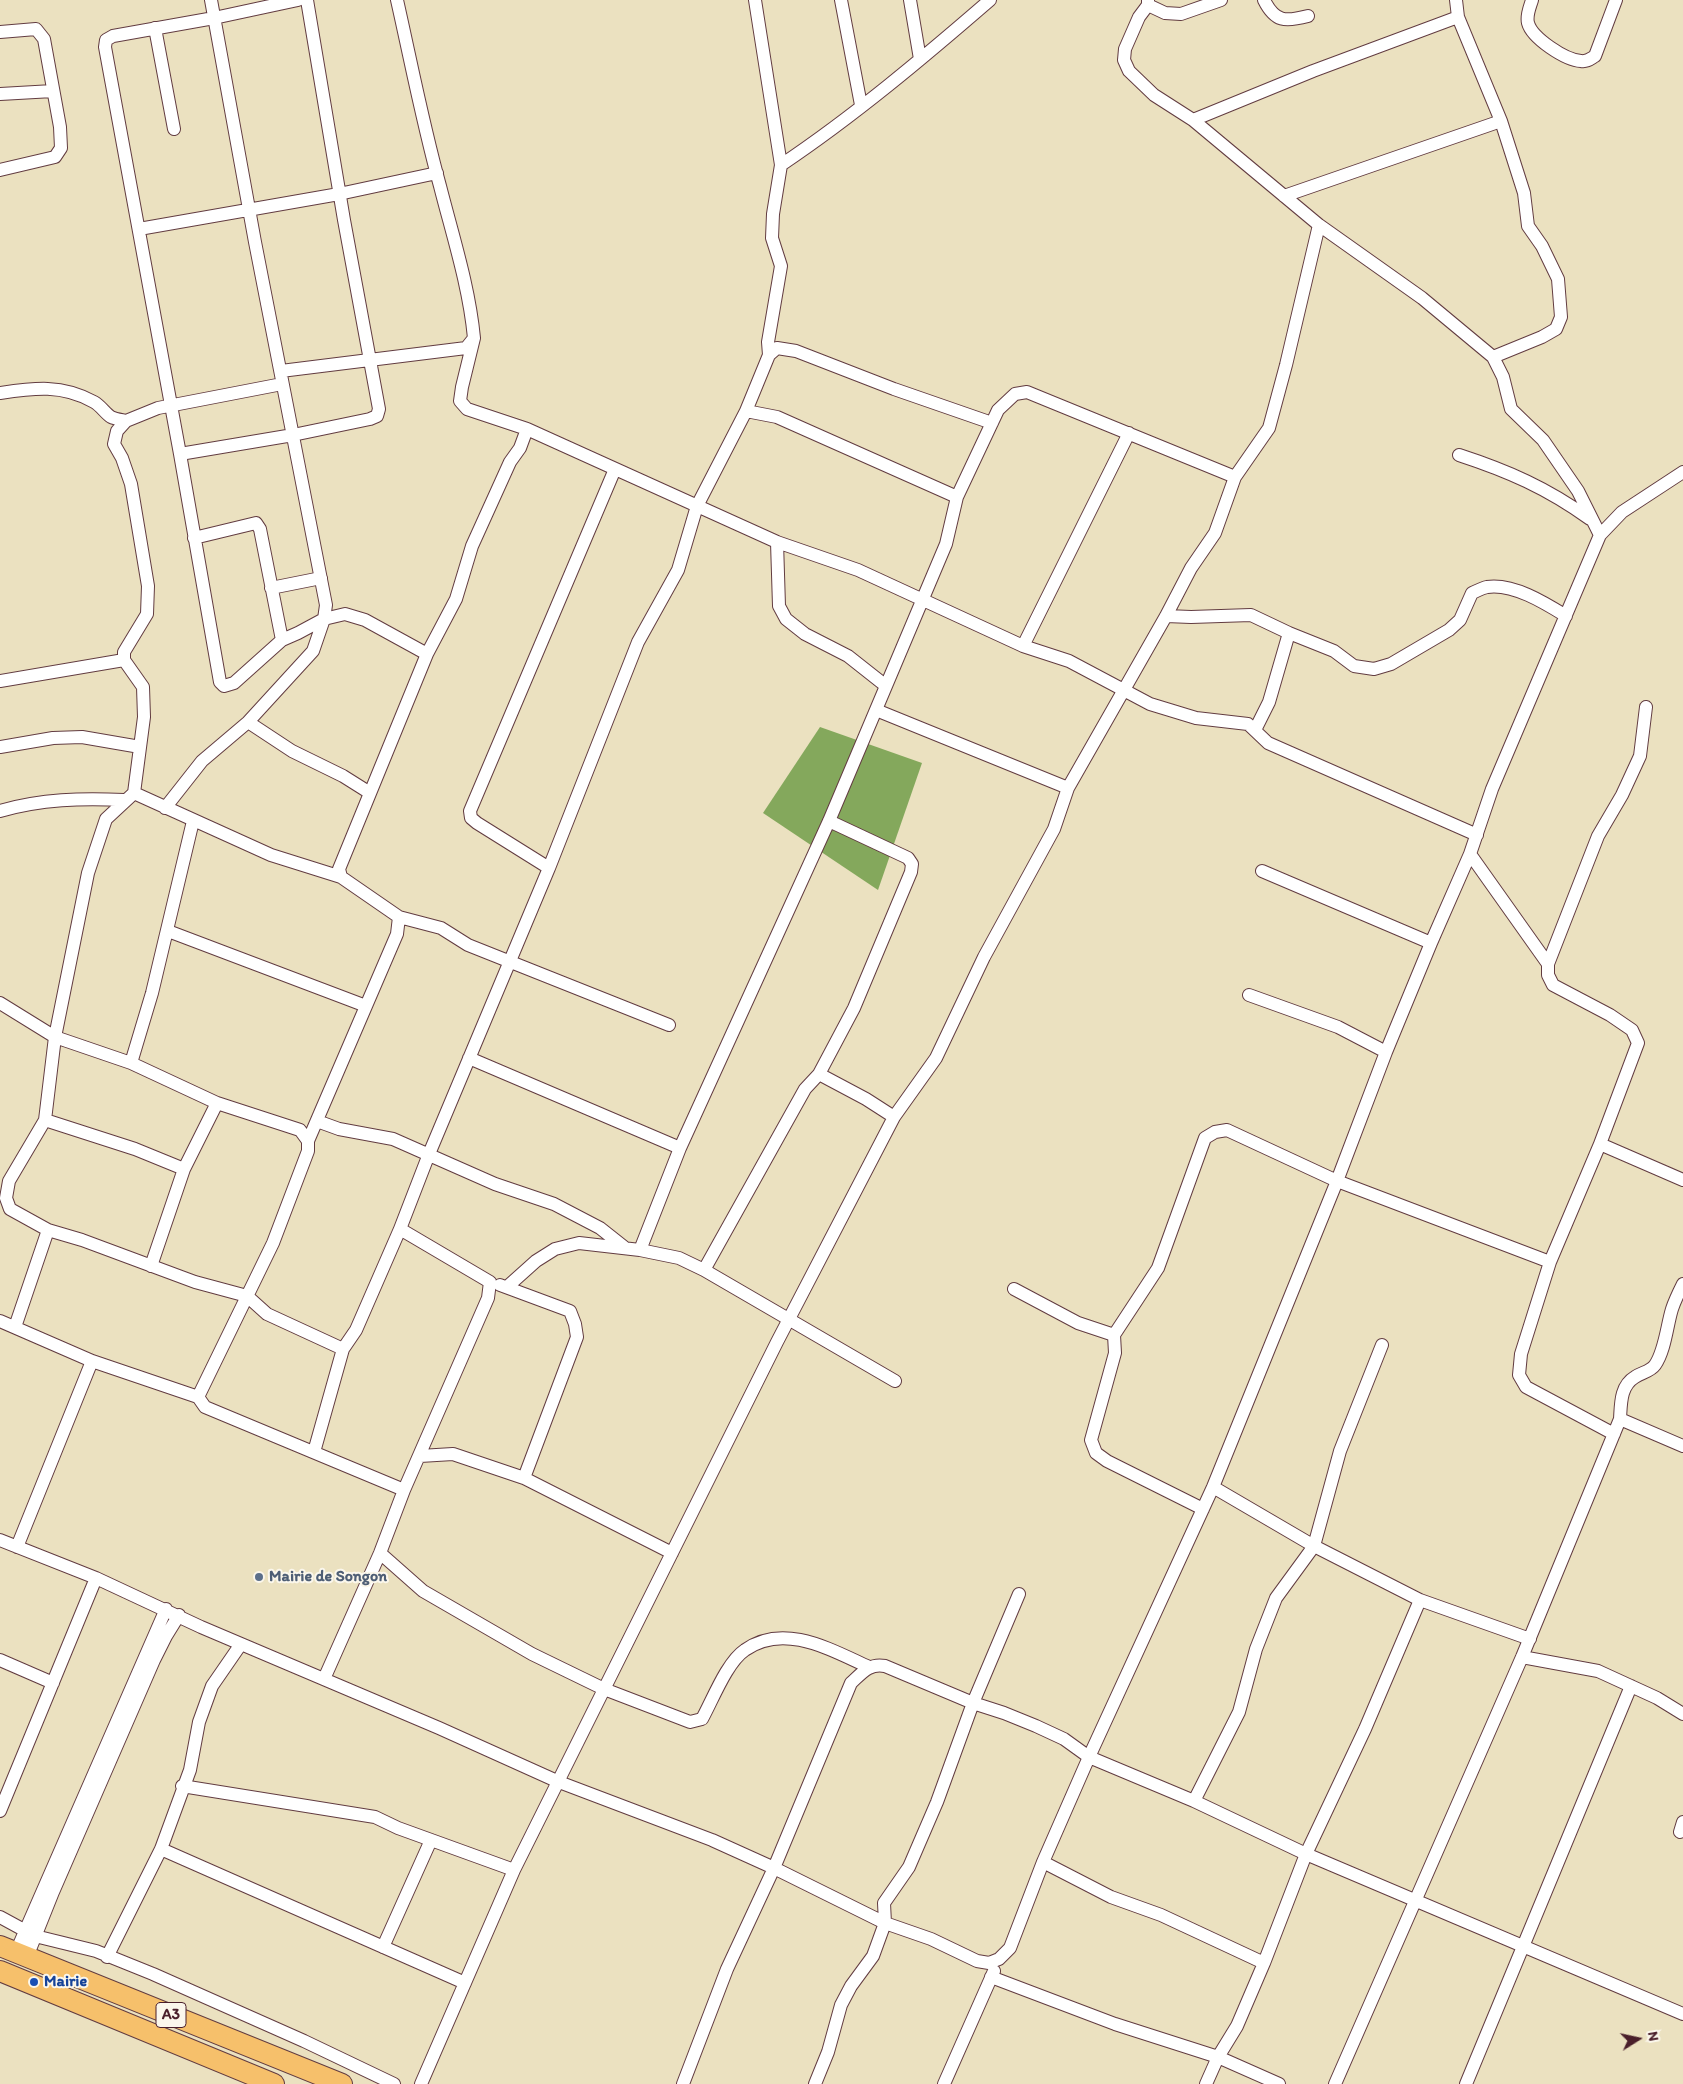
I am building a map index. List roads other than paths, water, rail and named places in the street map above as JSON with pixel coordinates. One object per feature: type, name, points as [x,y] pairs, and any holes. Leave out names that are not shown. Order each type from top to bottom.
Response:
[{"type":"main road","name":"A3","points":[[14,1952],[342,2084]]},
{"type":"main road","name":"A3","points":[[0,1971],[274,2084]]},
{"type":"street","points":[[165,808],[202,761],[248,722],[313,651],[324,619],[326,605],[249,209],[211,0]]},
{"type":"street","points":[[298,0],[214,18],[113,36],[106,40],[105,47],[220,682],[224,686],[234,683],[282,640],[324,619],[345,614],[365,620],[427,654]]},
{"type":"street","points":[[180,454],[293,435],[370,419],[377,416],[379,409],[339,194],[307,0]]},
{"type":"street","points":[[397,0],[437,173],[454,233],[471,307],[474,338],[460,401],[467,409],[527,429],[777,542],[858,570],[1023,646],[1069,661],[1150,704],[1196,718],[1248,724],[1268,743],[1477,835]]},
{"type":"street","points":[[755,0],[781,165],[772,214],[772,238],[781,266],[768,342],[769,355]]},
{"type":"street","points":[[840,0],[861,105]]},
{"type":"street","points":[[910,0],[920,59]]},
{"type":"street","points":[[781,165],[820,139],[990,0]]},
{"type":"street","points":[[1221,0],[1181,14],[1165,13],[1148,2],[1125,49],[1124,60],[1129,71],[1154,95],[1193,120],[1319,225],[1422,298],[1493,357],[1503,377],[1511,409],[1543,440],[1578,492],[1600,535]]},
{"type":"street","points":[[1264,0],[1273,14],[1281,19],[1290,21],[1308,16]]},
{"type":"street","points":[[1456,0],[1458,17],[1501,121],[1524,193],[1528,226],[1542,246],[1558,279],[1561,317],[1556,329],[1493,357]]},
{"type":"street","points":[[1532,0],[1527,17],[1528,26],[1532,32],[1564,56],[1580,61],[1589,60],[1595,56],[1616,0]]},
{"type":"street","points":[[1193,120],[1313,71],[1458,17]]},
{"type":"street","points":[[155,28],[174,129]]},
{"type":"street","points":[[0,32],[36,29],[44,39],[60,127],[61,148],[55,158],[0,170]]},
{"type":"street","points":[[0,94],[53,91]]},
{"type":"street","points":[[1284,196],[1501,121]]},
{"type":"street","points":[[139,229],[339,194],[437,173]]},
{"type":"street","points":[[422,2084],[514,1870],[789,1321],[894,1117],[936,1058],[984,956],[1054,829],[1068,788],[1166,616],[1191,568],[1215,532],[1235,477],[1269,428],[1319,225]]},
{"type":"street","points":[[343,1349],[267,1314],[247,1296],[195,1282],[82,1240],[48,1230],[10,1209],[3,1197],[9,1181],[45,1120],[55,1036],[88,873],[106,819],[129,797],[140,746],[144,717],[143,687],[124,660],[124,652],[147,614],[148,586],[131,484],[122,458],[114,444],[117,431],[126,421],[170,405],[371,359],[466,348],[474,338]]},
{"type":"street","points":[[314,1452],[343,1349],[356,1330],[400,1228],[429,1154],[549,868],[638,642],[678,570],[697,506],[746,411],[769,355],[777,348],[796,351],[894,389],[992,423]]},
{"type":"street","points":[[0,393],[25,389],[60,389],[78,394],[97,404],[112,417],[126,421]]},
{"type":"street","points":[[640,1250],[680,1148],[829,821],[946,544],[958,497],[998,410],[1015,394],[1028,392],[1235,477]]},
{"type":"street","points":[[746,411],[777,417],[958,497]]},
{"type":"street","points":[[341,877],[339,869],[427,654],[456,599],[472,546],[510,462],[520,448],[527,429]]},
{"type":"street","points":[[1023,646],[1128,433]]},
{"type":"street","points":[[1459,455],[1506,470],[1562,499],[1592,520]]},
{"type":"street","points":[[549,868],[476,823],[471,818],[470,811],[615,469]]},
{"type":"street","points":[[944,2084],[999,1959],[1010,1948],[1043,1862],[1089,1757],[1213,1487],[1337,1181],[1386,1052],[1470,854],[1492,790],[1600,535],[1622,512],[1683,472]]},
{"type":"street","points":[[194,538],[256,523],[260,529],[282,640]]},
{"type":"street","points":[[777,542],[779,606],[786,619],[805,634],[848,656],[886,686]]},
{"type":"street","points":[[271,588],[321,578]]},
{"type":"street","points":[[1166,616],[1250,615],[1290,634],[1334,651],[1354,666],[1374,669],[1391,664],[1449,630],[1460,620],[1472,593],[1487,587],[1504,588],[1534,597],[1566,616]]},
{"type":"street","points":[[1255,730],[1269,702],[1290,634]]},
{"type":"street","points":[[0,681],[124,660]]},
{"type":"street","points":[[1614,1434],[1526,1387],[1519,1376],[1521,1354],[1550,1262],[1600,1144],[1638,1043],[1632,1030],[1610,1015],[1552,985],[1548,975],[1548,964],[1598,836],[1622,795],[1640,756],[1646,707]]},
{"type":"street","points":[[876,710],[1068,788]]},
{"type":"street","points":[[248,722],[292,751],[343,776],[370,793]]},
{"type":"street","points":[[0,747],[53,738],[82,737],[140,746]]},
{"type":"street","points":[[0,811],[22,804],[82,798],[129,797],[165,808],[271,855],[341,877],[399,917],[441,928],[468,945],[669,1025]]},
{"type":"street","points":[[131,1063],[168,931],[193,821]]},
{"type":"street","points":[[704,1270],[805,1089],[819,1074],[854,1008],[911,872],[912,864],[908,858],[829,821]]},
{"type":"street","points":[[1470,854],[1548,964]]},
{"type":"street","points":[[1262,871],[1431,943]]},
{"type":"street","points":[[198,1398],[273,1243],[308,1151],[308,1141],[397,934],[399,917]]},
{"type":"street","points":[[168,931],[366,1006]]},
{"type":"street","points":[[1249,995],[1338,1027],[1386,1052]]},
{"type":"street","points":[[0,1003],[55,1036],[131,1063],[217,1103],[300,1130],[308,1141]]},
{"type":"street","points":[[469,1058],[680,1148]]},
{"type":"street","points":[[819,1074],[866,1099],[894,1117]]},
{"type":"street","points":[[150,1266],[184,1169],[217,1103]]},
{"type":"street","points":[[45,1120],[184,1169]]},
{"type":"street","points":[[317,1121],[339,1129],[393,1139],[495,1184],[554,1204],[600,1228],[625,1248]]},
{"type":"street","points":[[1202,1509],[1096,1453],[1091,1440],[1115,1353],[1114,1335],[1158,1268],[1205,1138],[1215,1132],[1227,1130],[1337,1181],[1550,1262]]},
{"type":"street","points":[[1600,1144],[1683,1180]]},
{"type":"street","points":[[400,1228],[490,1282],[570,1311],[577,1337],[524,1478]]},
{"type":"street","points":[[16,1327],[48,1230]]},
{"type":"street","points":[[507,1287],[536,1261],[555,1249],[579,1242],[640,1250],[679,1258],[704,1270],[789,1321],[896,1381]]},
{"type":"street","points":[[324,1679],[380,1553],[404,1490],[488,1298],[490,1282]]},
{"type":"street","points":[[1335,2084],[1530,1639],[1620,1419],[1621,1396],[1635,1377],[1646,1373],[1655,1365],[1664,1341],[1672,1308],[1683,1284]]},
{"type":"street","points":[[1014,1288],[1078,1323],[1114,1335]]},
{"type":"street","points":[[0,1321],[92,1361],[198,1398],[205,1408],[404,1490]]},
{"type":"street","points":[[1194,1801],[1239,1712],[1256,1649],[1276,1598],[1314,1546],[1340,1451],[1382,1345]]},
{"type":"street","points":[[17,1547],[92,1361]]},
{"type":"street","points":[[1620,1419],[1683,1446]]},
{"type":"street","points":[[420,1456],[453,1454],[524,1478],[672,1553]]},
{"type":"street","points":[[1213,1487],[1314,1546],[1420,1600],[1530,1639]]},
{"type":"street","points":[[0,1540],[96,1578],[241,1644],[559,1782],[712,1840],[774,1868],[885,1923],[931,1939],[977,1961],[989,1963],[999,1959]]},
{"type":"street","points":[[380,1553],[423,1591],[532,1654],[604,1689],[690,1722],[702,1719],[731,1665],[744,1650],[776,1638],[809,1640],[869,1667]]},
{"type":"street","points":[[0,1811],[4,1791],[53,1682],[96,1578]]},
{"type":"street","points":[[815,2084],[828,2052],[841,2005],[851,1986],[873,1956],[885,1923],[884,1903],[909,1867],[936,1802],[973,1703],[1019,1594]]},
{"type":"street","points":[[1206,2084],[1218,2057],[1237,2026],[1264,1963],[1306,1854],[1365,1729],[1420,1600]]},
{"type":"street","points":[[30,1933],[166,1609]]},
{"type":"street","points":[[14,1952],[30,1933],[154,1660],[179,1615]]},
{"type":"street","points":[[106,1957],[161,1849],[182,1786],[190,1770],[199,1722],[212,1686],[241,1644]]},
{"type":"street","points":[[1522,1657],[1598,1670],[1657,1698],[1683,1714]]},
{"type":"street","points":[[0,1660],[53,1682]]},
{"type":"street","points":[[682,2084],[727,1969],[774,1868],[851,1683],[869,1667],[877,1664],[973,1703],[1004,1713],[1064,1739],[1089,1757],[1194,1801],[1306,1854],[1683,2014]]},
{"type":"street","points":[[1466,2084],[1632,1686]]},
{"type":"street","points":[[182,1786],[375,1816],[431,1840],[514,1870]]},
{"type":"street","points":[[383,1947],[431,1840]]},
{"type":"street","points":[[161,1849],[465,1983]]},
{"type":"street","points":[[1043,1862],[1111,1898],[1161,1915],[1264,1963]]},
{"type":"street","points":[[0,1917],[30,1933],[96,1951],[106,1957],[162,1978],[304,2041],[394,2084]]},
{"type":"street","points":[[991,1977],[1115,2024],[1218,2057],[1280,2084]]},
{"type":"place","name":"Mairie de Songon","points":[[259,1577]]},
{"type":"place","name":"Mairie","points":[[34,1982]]}]
